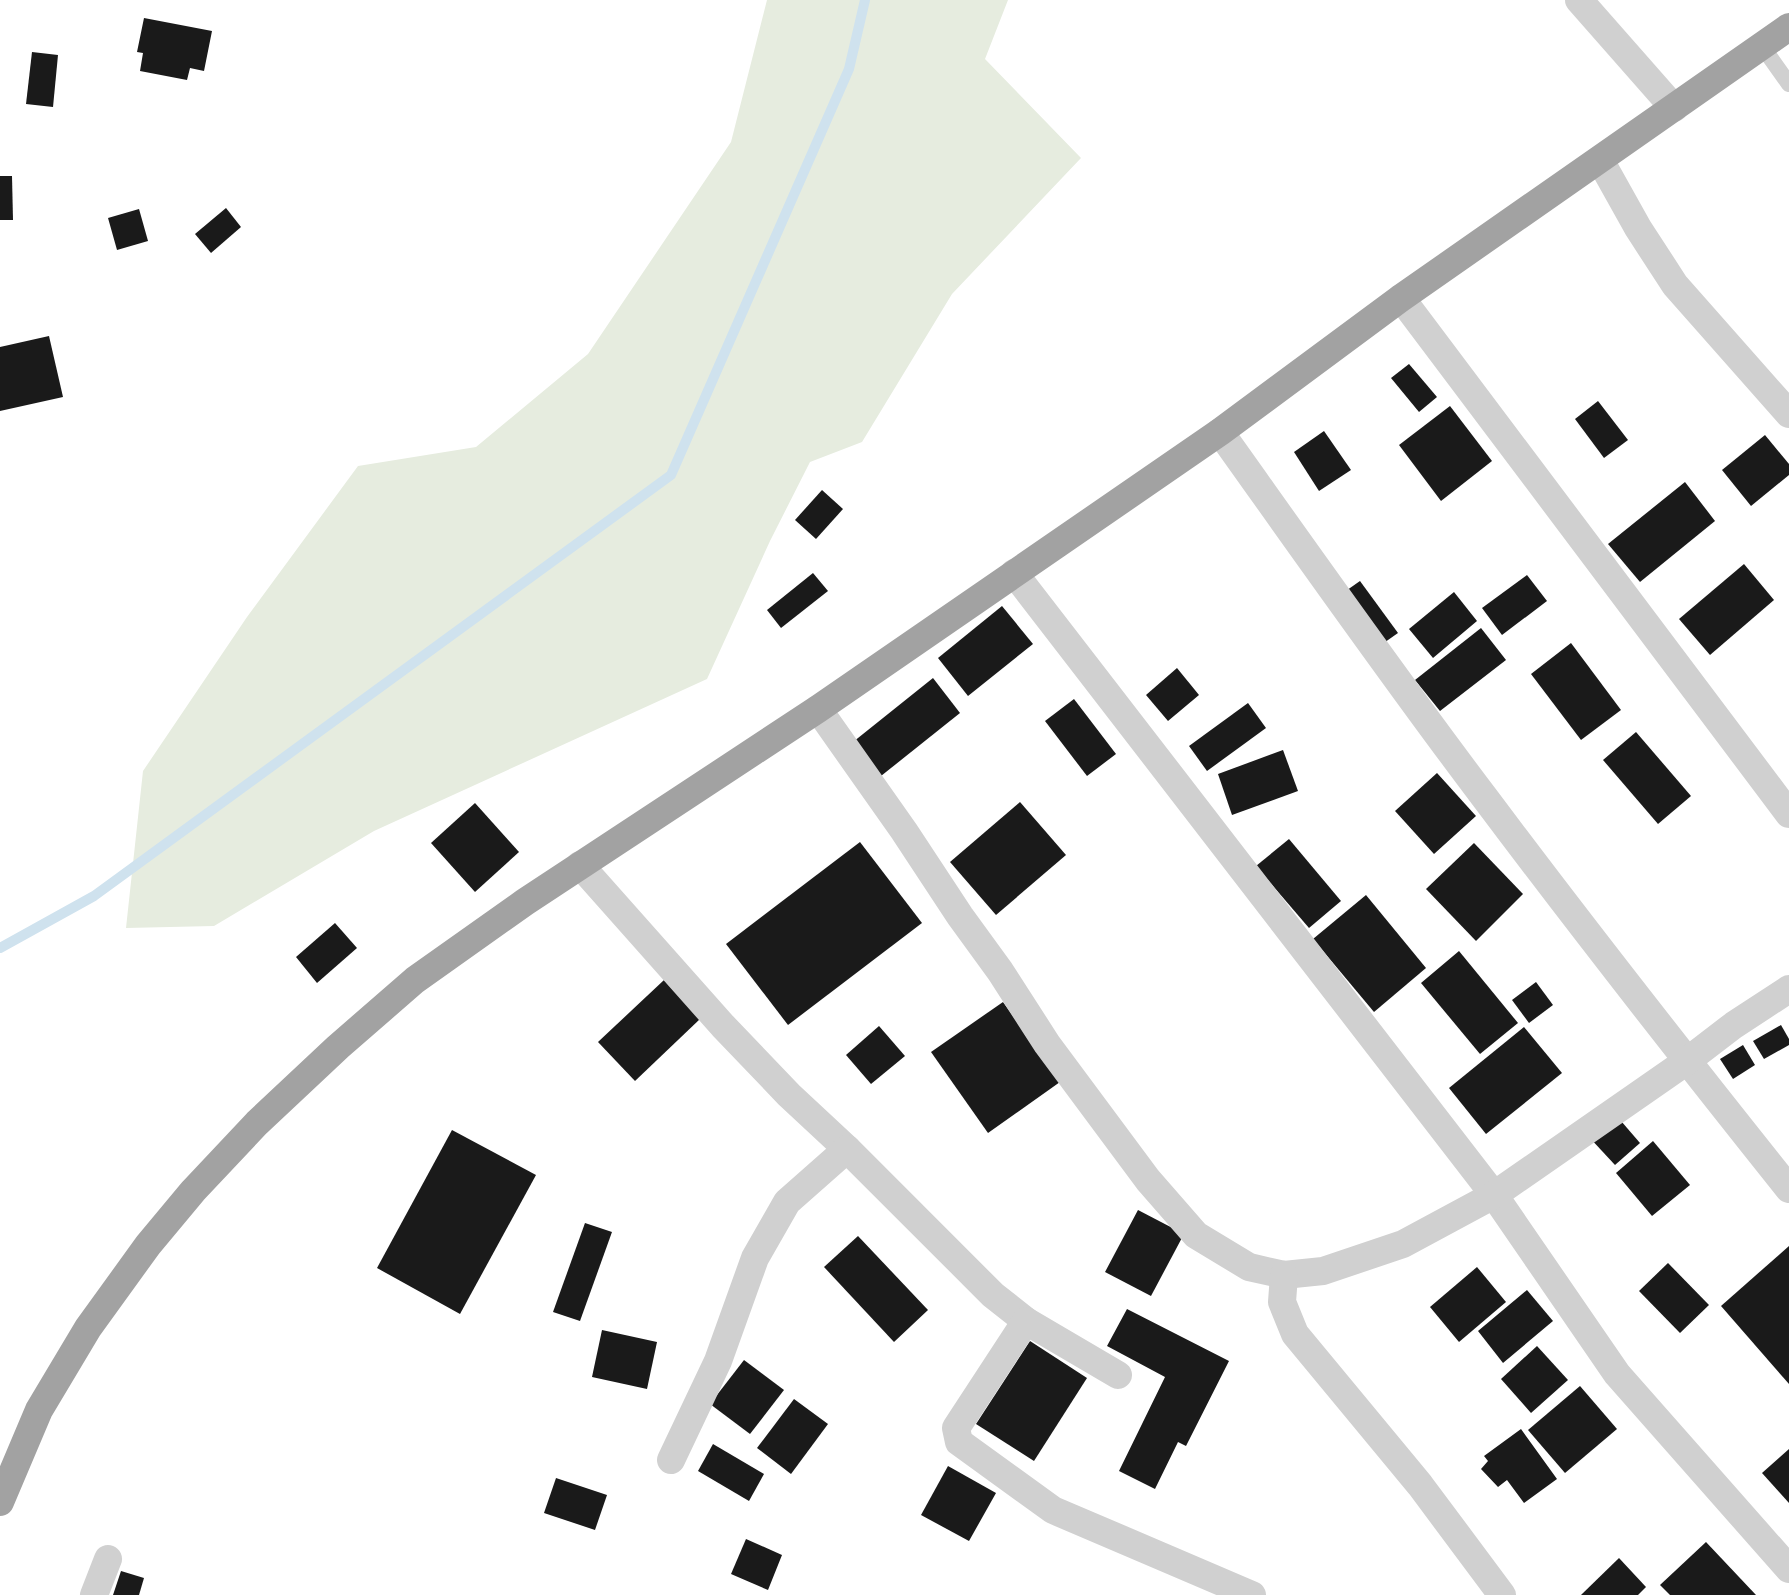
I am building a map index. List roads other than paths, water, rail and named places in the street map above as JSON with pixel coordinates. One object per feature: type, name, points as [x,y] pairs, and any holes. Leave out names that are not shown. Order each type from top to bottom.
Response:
[{"type":"highway","points":[[0,1502],[39,1410],[88,1328],[148,1246],[193,1191],[256,1123],[338,1047],[408,986],[525,902],[818,709],[1014,572],[1220,432],[1401,298],[1789,27]]},
{"type":"street","points":[[1579,0],[1674,108]]},
{"type":"street","points":[[1600,160],[1638,228],[1676,285],[1789,414]]},
{"type":"street","points":[[1401,298],[1789,814]]},
{"type":"street","points":[[1220,432],[1346,609],[1484,797],[1789,1189]]},
{"type":"street","points":[[1014,572],[1494,1194],[1617,1374],[1789,1569]]},
{"type":"street","points":[[818,709],[904,831],[960,916],[1000,970],[1047,1044],[1148,1180],[1196,1235],[1249,1267],[1284,1275],[1323,1271],[1403,1244],[1494,1194],[1687,1060],[1734,1025],[1789,989]]},
{"type":"street","points":[[580,865],[730,1033],[789,1095],[847,1149],[993,1295],[1026,1321],[1118,1375]]},
{"type":"street","points":[[671,1460],[718,1361],[755,1258],[787,1202],[847,1149]]},
{"type":"street","points":[[1284,1275],[1282,1302],[1295,1334],[1420,1485],[1502,1595]]},
{"type":"street","points":[[1026,1321],[956,1428],[959,1442],[1053,1510],[1252,1595]]},
{"type":"street","points":[[94,1595],[108,1559]]},
{"type":"lane","points":[[1762,46],[1789,84]]},
{"type":"waterway","points":[[0,948],[94,896],[671,475],[849,69],[865,0]]}]
